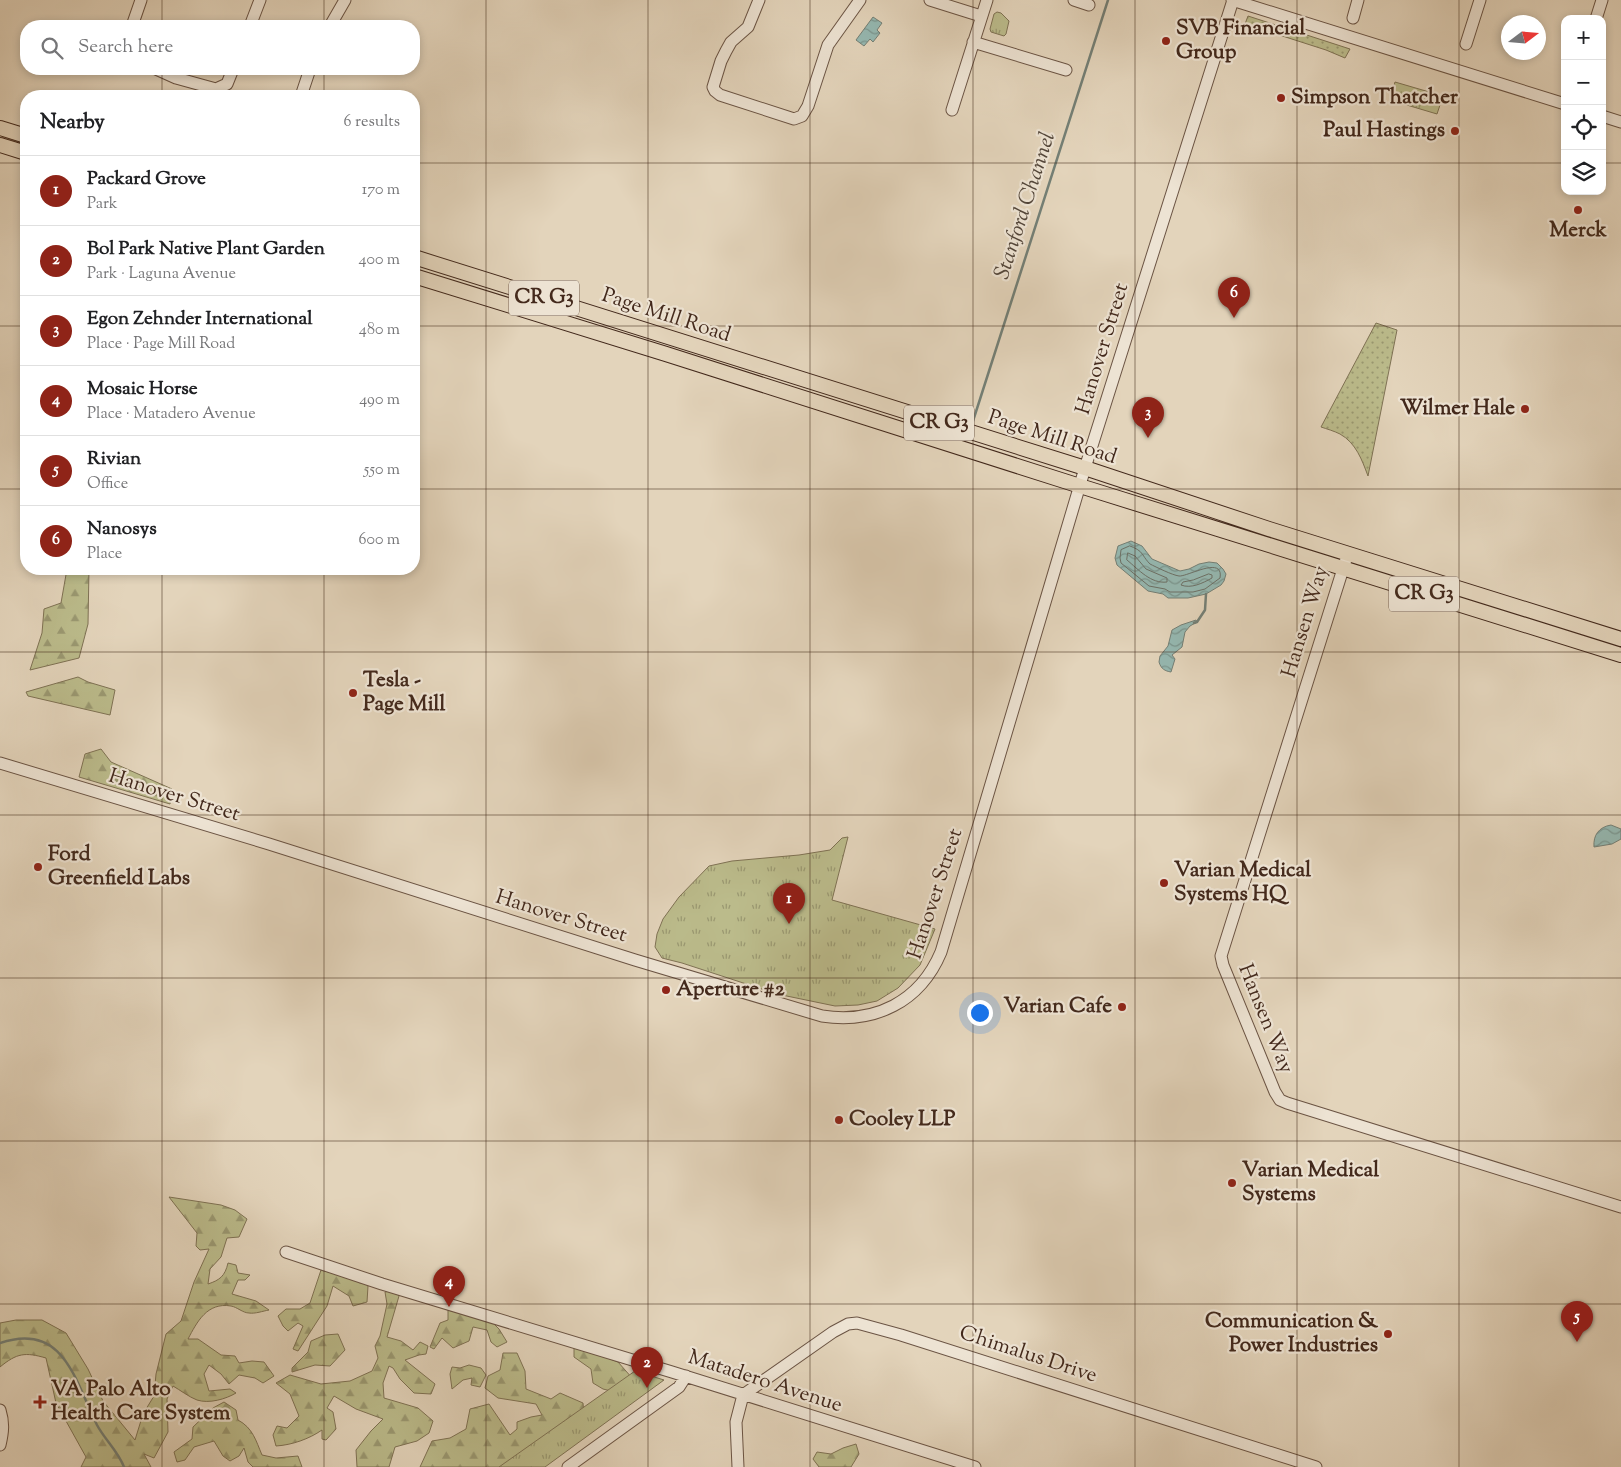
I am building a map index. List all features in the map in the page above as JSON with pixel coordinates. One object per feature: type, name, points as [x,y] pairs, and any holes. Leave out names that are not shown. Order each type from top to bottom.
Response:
[{"type":"main road","points":[[0,128],[20,134]]},
{"type":"main road","points":[[0,145],[20,151]]},
{"type":"main road","name":"Page Mill Road","points":[[420,259],[1621,638]]},
{"type":"main road","name":"Page Mill Road","points":[[420,278],[1621,656]]},
{"type":"main road","points":[[651,350],[674,339]]},
{"type":"street","points":[[134,20],[141,0]]},
{"type":"street","points":[[252,20],[260,0]]},
{"type":"street","points":[[333,20],[345,0]]},
{"type":"street","points":[[758,0],[748,27],[731,42],[721,62],[713,87],[720,95],[791,118],[799,118],[808,106],[828,45],[860,0]]},
{"type":"street","points":[[930,0],[982,16]]},
{"type":"street","points":[[952,110],[986,0]]},
{"type":"street","points":[[1074,0],[1089,5]]},
{"type":"street","points":[[1232,0],[1561,103]]},
{"type":"street","name":"Hanover Street","points":[[0,763],[258,841],[792,1008],[838,1019],[866,1016],[894,1006],[916,990],[931,972],[941,952],[1085,468],[1232,0]]},
{"type":"street","points":[[1353,18],[1358,0]]},
{"type":"street","points":[[1466,44],[1480,0]]},
{"type":"street","points":[[1597,15],[1602,0]]},
{"type":"street","points":[[973,42],[1066,70]]},
{"type":"street","points":[[169,75],[216,89],[227,84],[231,75]]},
{"type":"street","points":[[303,90],[308,75]]},
{"type":"street","points":[[1606,117],[1621,122]]},
{"type":"street","name":"Hansen Way","points":[[1348,553],[1221,956],[1224,969],[1275,1092],[1280,1100],[1287,1103],[1621,1207]]},
{"type":"street","name":"Matadero Avenue","points":[[286,1252],[971,1466]]},
{"type":"street","name":"Chimalus Drive","points":[[743,1395],[833,1332],[848,1324],[857,1323],[901,1335],[1316,1467]]},
{"type":"street","points":[[568,1467],[679,1387],[686,1376]]},
{"type":"street","points":[[738,1467],[736,1422],[743,1395]]},
{"type":"street","points":[[0,1410],[3,1419],[0,1444]]},
{"type":"green space","points":[[997,12],[1001,13],[1009,21],[1004,36],[991,32],[990,29],[994,14]]},
{"type":"green space","points":[[1248,16],[1350,49],[1345,58],[1245,24]]},
{"type":"green space","points":[[1395,82],[1443,96],[1437,114],[1390,100]]},
{"type":"green space","points":[[1376,323],[1397,330],[1368,476],[1361,458],[1350,442],[1340,434],[1321,427]]},
{"type":"green space","points":[[66,575],[89,575],[88,624],[79,658],[30,670],[42,633],[44,609],[61,603]]},
{"type":"green space","points":[[78,677],[115,690],[110,715],[28,696],[26,692]]},
{"type":"green space","points":[[101,749],[111,762],[172,789],[170,804],[79,777],[85,754]]},
{"type":"green space","points":[[848,837],[832,900],[935,929],[920,965],[898,988],[877,1001],[858,1005],[835,1006],[777,994],[662,958],[655,947],[657,934],[663,919],[679,897],[709,866],[732,861],[799,855],[830,850],[842,838]]},
{"type":"green space","points":[[169,1197],[221,1205],[235,1210],[247,1219],[239,1237],[227,1238],[221,1257],[210,1269],[208,1284],[221,1277],[228,1263],[236,1265],[238,1273],[250,1275],[245,1280],[238,1280],[232,1294],[256,1301],[269,1310],[251,1313],[231,1306],[215,1307],[199,1320],[188,1339],[198,1339],[221,1355],[235,1356],[239,1363],[264,1362],[274,1376],[263,1383],[255,1378],[239,1375],[229,1384],[221,1374],[209,1365],[204,1374],[209,1391],[230,1389],[236,1393],[217,1400],[202,1401],[191,1397],[173,1386],[167,1399],[168,1432],[154,1458],[144,1454],[151,1467],[81,1467],[86,1457],[56,1403],[46,1358],[32,1355],[16,1356],[0,1367],[0,1323],[16,1320],[42,1320],[66,1333],[88,1369],[103,1401],[135,1440],[143,1414],[154,1396],[156,1374],[166,1334],[181,1321],[194,1282],[209,1249],[200,1250],[196,1246],[197,1233]]},
{"type":"green space","points":[[321,1270],[362,1281],[368,1286],[367,1302],[353,1306],[349,1296],[333,1286],[327,1306],[298,1351],[293,1349],[303,1326],[298,1323],[288,1331],[278,1316],[286,1309],[300,1309],[310,1303]]},
{"type":"green space","points":[[394,1290],[399,1296],[387,1337],[401,1341],[413,1350],[420,1342],[428,1346],[426,1354],[405,1360],[435,1384],[431,1394],[414,1393],[400,1379],[393,1368],[389,1366],[383,1383],[384,1398],[418,1408],[433,1421],[429,1433],[417,1441],[395,1447],[389,1467],[357,1467],[356,1450],[383,1419],[356,1409],[334,1396],[327,1408],[333,1412],[336,1429],[326,1440],[322,1439],[322,1430],[300,1441],[276,1446],[273,1435],[277,1426],[287,1428],[299,1416],[290,1394],[276,1383],[290,1375],[321,1384],[350,1381],[372,1371],[378,1358],[375,1346],[380,1336],[387,1304],[385,1292]]},
{"type":"green space","points":[[448,1310],[491,1321],[499,1329],[507,1342],[497,1347],[491,1342],[487,1330],[473,1327],[469,1341],[453,1348],[442,1338],[434,1349],[430,1347],[440,1323],[448,1320]]},
{"type":"green space","points":[[338,1334],[345,1350],[330,1366],[315,1365],[292,1372],[292,1368],[308,1352],[311,1341],[325,1335]]},
{"type":"green space","points":[[574,1348],[589,1351],[618,1362],[633,1379],[615,1392],[603,1389],[593,1383],[591,1369],[574,1357]]},
{"type":"green space","points":[[503,1353],[517,1353],[525,1371],[526,1389],[551,1399],[560,1393],[583,1403],[584,1415],[507,1467],[420,1467],[432,1441],[450,1438],[466,1429],[470,1409],[489,1404],[510,1435],[517,1429],[517,1422],[542,1415],[536,1404],[498,1398],[485,1388],[488,1376],[500,1370]]},
{"type":"green space","points":[[469,1365],[481,1368],[486,1375],[480,1387],[471,1385],[472,1378],[463,1380],[452,1389],[450,1374],[452,1367],[460,1368]]},
{"type":"green space","points":[[635,1371],[664,1380],[545,1467],[499,1467]]},
{"type":"green space","points":[[224,1402],[236,1410],[238,1420],[251,1431],[262,1455],[276,1458],[298,1456],[302,1467],[253,1467],[248,1462],[244,1448],[239,1456],[230,1461],[223,1456],[214,1441],[194,1447],[185,1460],[177,1462],[174,1452],[192,1439],[193,1427],[213,1408]]},
{"type":"green space","points":[[856,1444],[859,1454],[851,1467],[819,1467],[813,1459],[817,1452],[831,1454]]},
{"type":"water","points":[[873,17],[882,23],[877,30],[880,33],[873,42],[870,39],[864,46],[856,40]]},
{"type":"water","points":[[1131,541],[1142,546],[1152,559],[1180,571],[1199,564],[1217,563],[1226,574],[1224,581],[1206,594],[1188,598],[1168,598],[1163,594],[1148,591],[1117,565],[1115,558],[1118,546]]},
{"type":"water","points":[[1196,620],[1197,622],[1185,632],[1182,647],[1172,655],[1175,659],[1171,672],[1167,671],[1159,662],[1160,656],[1168,646],[1172,630]]},
{"type":"water","points":[[1611,825],[1621,829],[1621,839],[1612,844],[1594,847],[1598,832]]},
{"type":"waterway","name":"Stanford Channel","points":[[973,421],[1108,0]]},
{"type":"waterway","points":[[1194,623],[1197,622],[1205,610],[1206,594]]},
{"type":"waterway","points":[[0,1343],[22,1338],[39,1340],[53,1348],[64,1359],[74,1374],[97,1425],[124,1467]]},
{"type":"place","name":"SVB Financial Group","points":[[1166,41]]},
{"type":"place","name":"Simpson Thatcher","points":[[1281,98]]},
{"type":"place","name":"Paul Hastings","points":[[1455,131]]},
{"type":"place","name":"Merck","points":[[1578,210]]},
{"type":"place","name":"Nanosys","points":[[1234,318]]},
{"type":"place","name":"Wilmer Hale","points":[[1525,409]]},
{"type":"place","name":"Egon Zehnder International","points":[[1148,438]]},
{"type":"place","name":"Tesla - Page Mill","points":[[353,693]]},
{"type":"place","name":"Ford Greenfield Labs","points":[[38,867]]},
{"type":"place","name":"Varian Medical Systems HQ","points":[[1164,883]]},
{"type":"place","name":"Packard Grove","points":[[789,924]]},
{"type":"place","name":"Aperture #2","points":[[666,990]]},
{"type":"place","name":"Varian Cafe","points":[[1122,1007]]},
{"type":"place","name":"Cooley LLP","points":[[839,1120]]},
{"type":"place","name":"Varian Medical Systems","points":[[1232,1183]]},
{"type":"place","name":"Mosaic Horse","points":[[449,1307]]},
{"type":"place","name":"Communication & Power Industries","points":[[1388,1334]]},
{"type":"place","name":"Rivian","points":[[1577,1342]]},
{"type":"place","name":"Bol Park Native Plant Garden","points":[[647,1388]]},
{"type":"place","name":"VA Palo Alto Health Care System","points":[[40,1402]]}]
